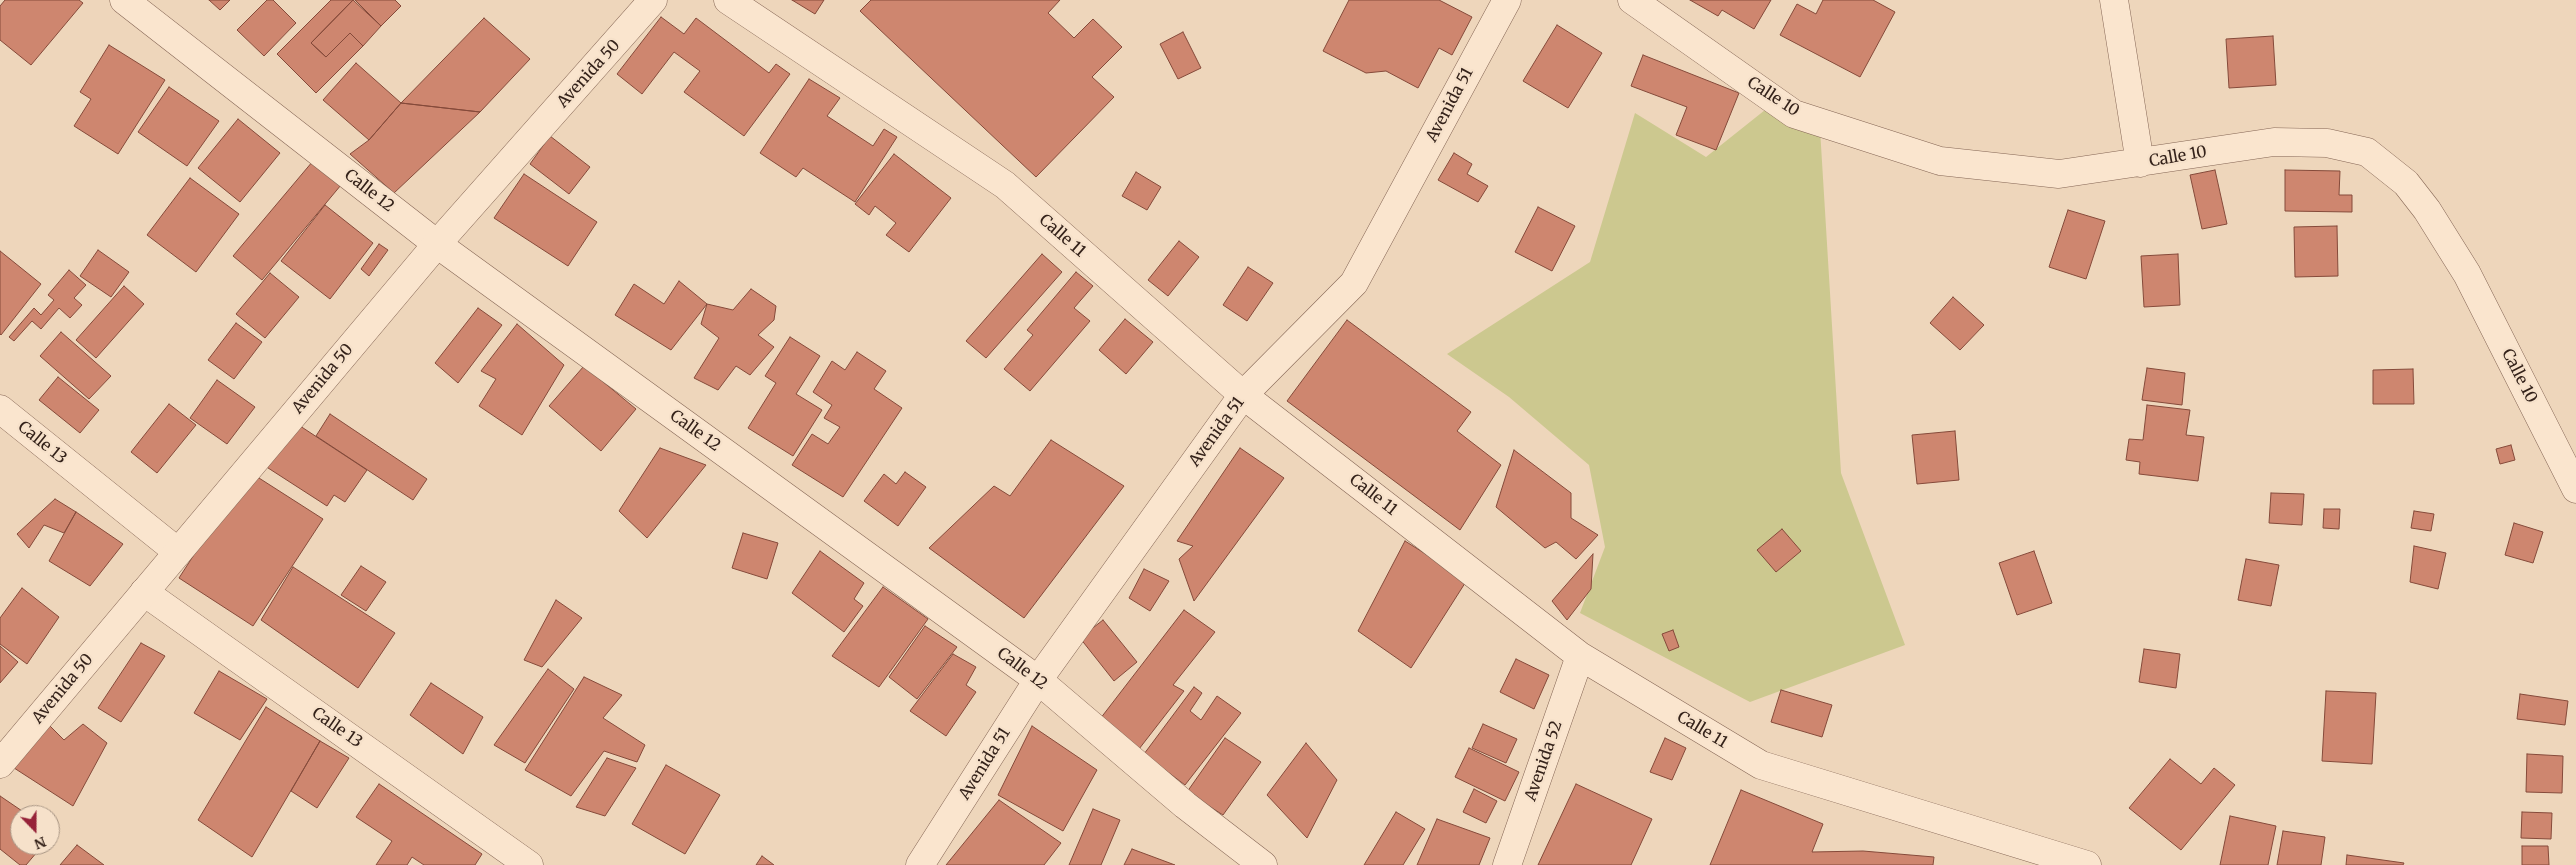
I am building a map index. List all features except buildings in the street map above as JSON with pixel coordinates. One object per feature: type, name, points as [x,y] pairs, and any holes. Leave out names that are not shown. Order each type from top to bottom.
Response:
[{"type":"street","name":"Calle 12","points":[[124,0],[437,244],[1038,680],[1185,805],[1263,865]]},
{"type":"street","name":"Avenida 50","points":[[0,764],[437,244],[653,0]]},
{"type":"street","name":"Calle 11","points":[[728,0],[1005,185],[1243,395],[1580,656],[1761,765],[2087,865]]},
{"type":"street","name":"Avenida 51","points":[[920,865],[1038,680],[1243,395],[1354,283],[1506,0]]},
{"type":"street","name":"Calle 10","points":[[1632,0],[1794,114],[1940,162],[2059,174],[2274,142],[2327,144],[2367,152],[2406,183],[2427,210],[2462,266],[2576,489]]},
{"type":"street","points":[[2114,0],[2140,163]]},
{"type":"street","name":"Calle 13","points":[[0,409],[178,552]]},
{"type":"street","name":"Calle 13","points":[[144,592],[530,865]]},
{"type":"street","name":"Avenida 52","points":[[1507,865],[1580,656]]},
{"type":"shaded area","points":[[1765,110],[1820,129],[1841,473],[1905,645],[1750,702],[1580,613],[1605,547],[1589,465],[1509,397],[1447,354],[1590,262],[1635,113],[1706,157]]}]
